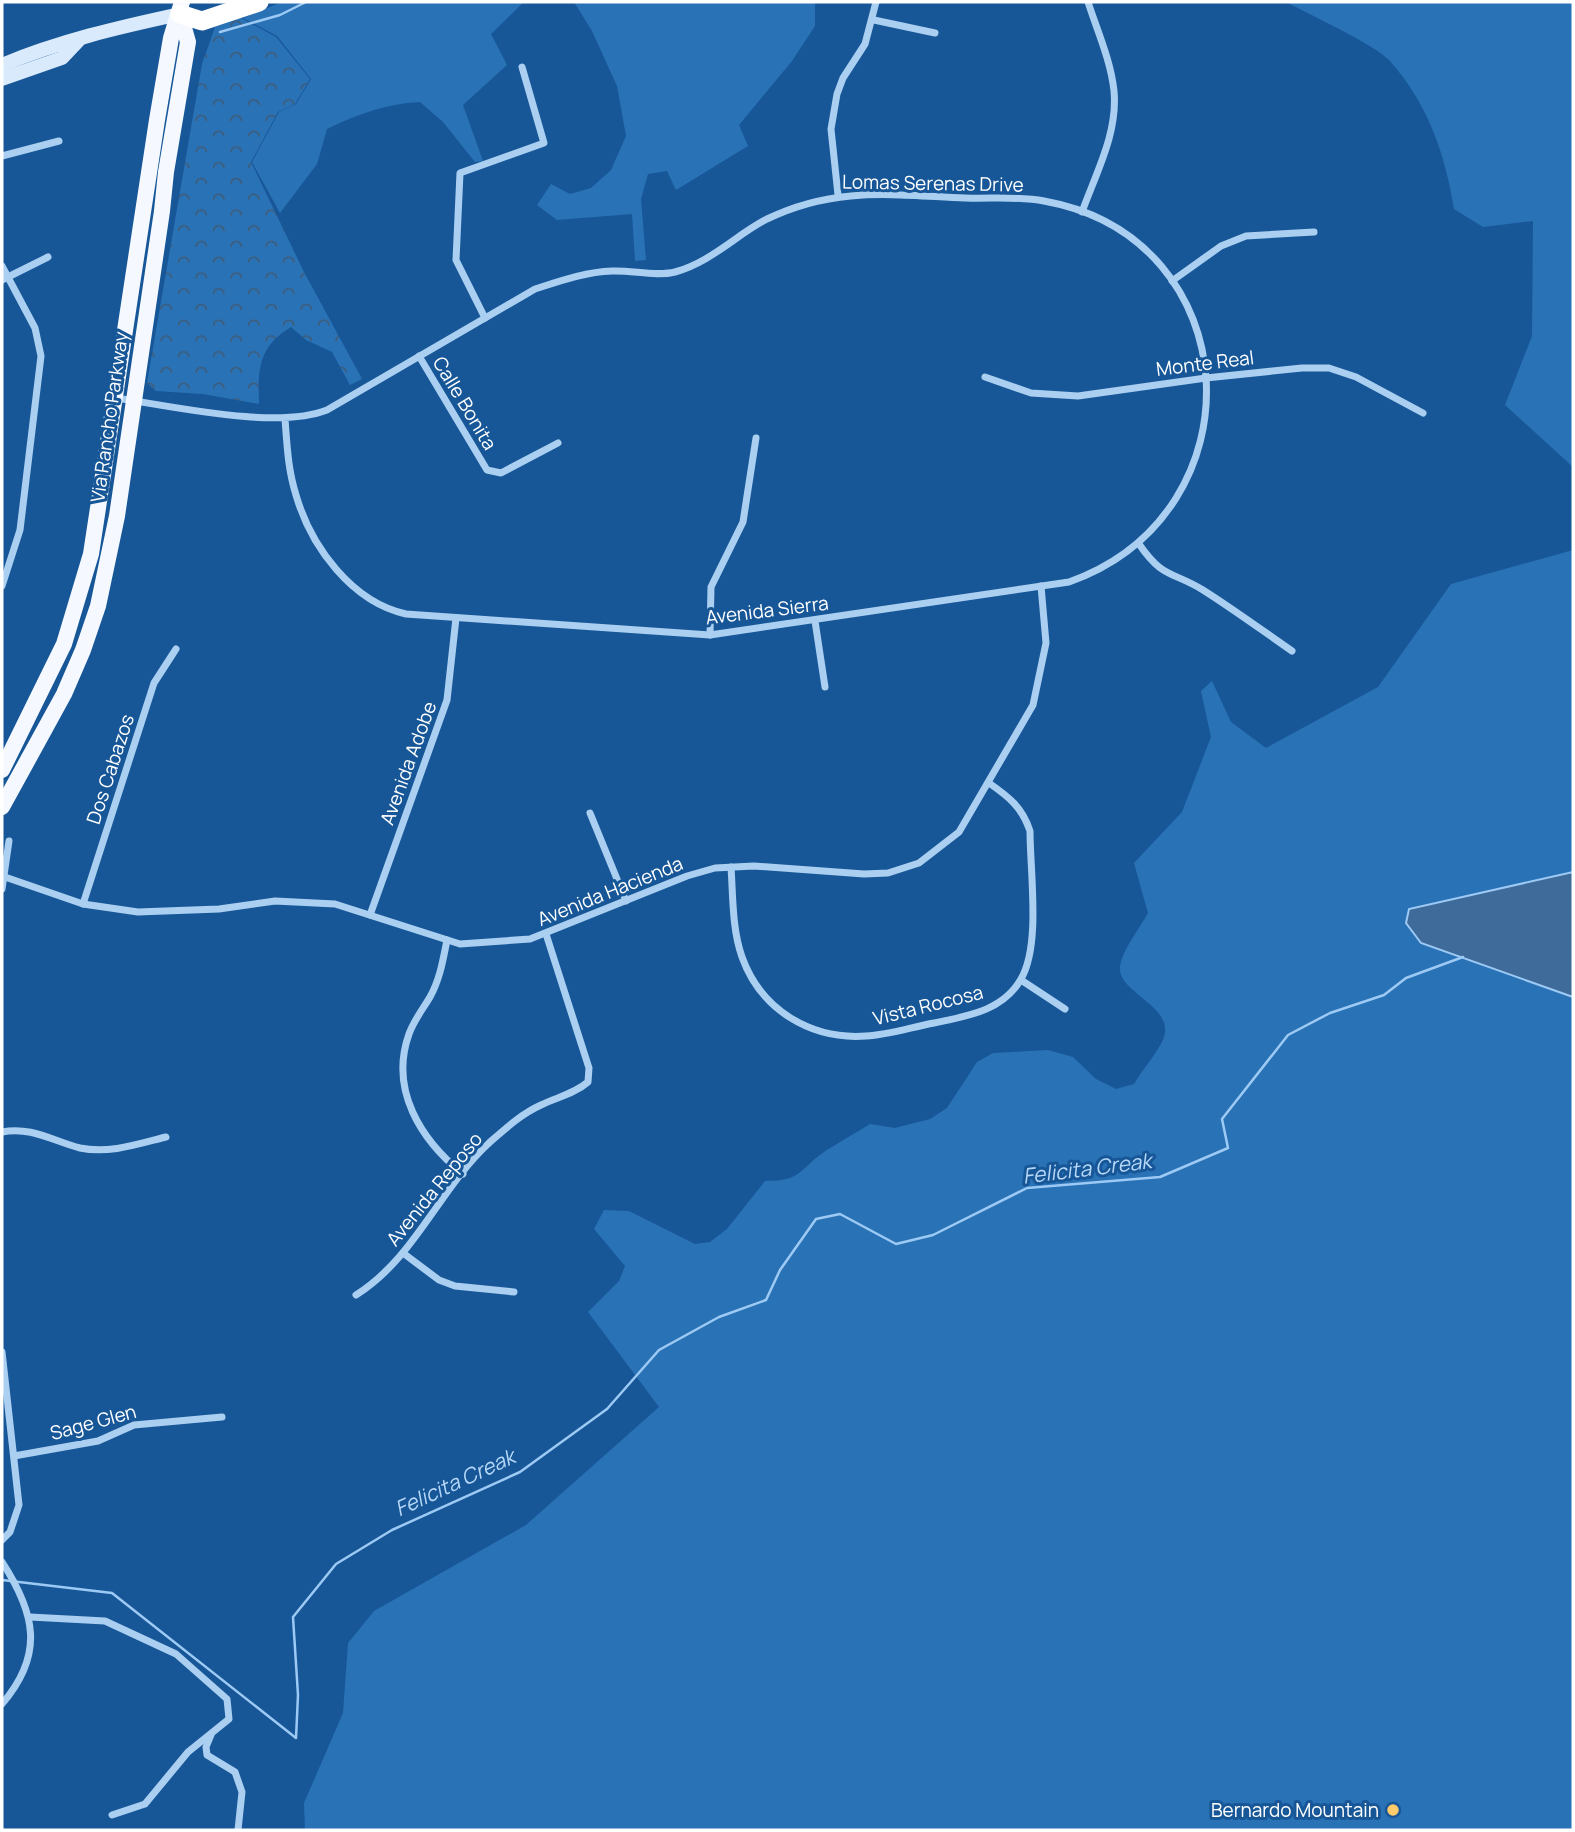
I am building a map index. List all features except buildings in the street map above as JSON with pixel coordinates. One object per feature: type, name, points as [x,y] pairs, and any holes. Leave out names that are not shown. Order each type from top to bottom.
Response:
[{"type":"highway","points":[[181,8],[198,2]]},
{"type":"highway","points":[[181,8],[202,21],[259,2]]},
{"type":"main road","points":[[2,65],[52,44],[79,40],[181,8]]},
{"type":"main road","name":"Via Rancho Parkway","points":[[2,770],[64,644],[87,573],[165,70],[171,38],[181,8]]},
{"type":"main road","name":"Via Rancho Parkway","points":[[2,807],[64,694],[98,606],[117,516],[166,172],[188,42],[181,8]]},
{"type":"main road","points":[[2,79],[62,58],[79,40]]},
{"type":"street","points":[[838,195],[831,129],[837,94],[843,78],[865,44],[874,20],[876,2]]},
{"type":"street","points":[[1082,212],[1111,134],[1115,111],[1110,72],[1088,2]]},
{"type":"street","points":[[874,20],[935,33]]},
{"type":"street","points":[[485,318],[456,260],[460,173],[544,143],[522,67]]},
{"type":"street","points":[[2,156],[60,141]]},
{"type":"street","name":"Lomas Serenas Drive","points":[[115,397],[285,419],[309,417],[327,410],[534,289],[572,277],[610,271],[673,272],[706,259],[764,220],[811,201],[838,195],[1043,200],[1103,219],[1142,247],[1172,281],[1196,325],[1206,378]]},
{"type":"street","points":[[1172,281],[1222,246],[1247,236],[1314,232]]},
{"type":"street","points":[[5,278],[48,257]]},
{"type":"street","points":[[2,266],[5,278],[35,328],[41,356],[20,530],[2,586]]},
{"type":"street","name":"Calle Bonita","points":[[419,356],[486,470],[501,474],[558,443]]},
{"type":"street","name":"Monte Real","points":[[985,377],[1048,396],[1078,396],[1206,378],[1302,368],[1329,368],[1356,377],[1423,413]]},
{"type":"street","name":"Avenida Sierra","points":[[285,419],[288,463],[296,497],[318,541],[346,581],[374,604],[387,610],[456,618],[710,635],[1069,582],[1094,573],[1139,544],[1169,510],[1194,467],[1205,425],[1206,378]]},
{"type":"street","points":[[710,635],[711,587],[743,522],[756,438]]},
{"type":"street","points":[[1139,544],[1149,560],[1169,577],[1199,588],[1292,651]]},
{"type":"street","name":"Avenida Hacienda","points":[[5,877],[83,904],[138,912],[300,901],[335,904],[460,944],[509,943],[546,934],[687,876],[731,867],[754,866],[864,874],[898,869],[919,863],[951,841],[989,783],[1032,705],[1046,643],[1041,586]]},
{"type":"street","name":"Avenida Adobe","points":[[370,915],[447,700],[456,618]]},
{"type":"street","points":[[814,621],[825,687]]},
{"type":"street","name":"Dos Cabazos","points":[[83,904],[154,683],[176,649]]},
{"type":"street","name":"Vista Rocosa","points":[[731,867],[742,956],[754,982],[768,1001],[803,1026],[835,1036],[881,1034],[989,1009],[1006,998],[1021,980],[1031,947],[1030,831],[1025,817],[1013,799],[989,783]]},
{"type":"street","points":[[590,813],[626,901]]},
{"type":"street","points":[[2,889],[9,841]]},
{"type":"street","name":"Avenida Reposo","points":[[356,1295],[375,1282],[404,1253],[486,1146],[511,1124],[540,1105],[579,1091],[588,1082],[589,1068],[546,934]]},
{"type":"street","points":[[447,940],[439,978],[408,1036],[404,1066],[406,1094],[420,1130],[463,1174]]},
{"type":"street","points":[[1021,980],[1065,1009]]},
{"type":"street","points":[[2,1132],[33,1131],[93,1149],[114,1149],[166,1137]]},
{"type":"street","points":[[404,1253],[439,1280],[455,1286],[514,1292]]},
{"type":"street","points":[[2,1352],[19,1505],[10,1532],[2,1540]]},
{"type":"street","name":"Sage Glen","points":[[14,1456],[98,1441],[134,1425],[222,1417]]},
{"type":"street","points":[[2,1562],[17,1584],[30,1617],[27,1663],[19,1684],[2,1704]]},
{"type":"street","points":[[30,1617],[105,1621],[176,1654],[227,1699],[229,1718],[188,1752],[145,1804],[112,1815]]},
{"type":"street","points":[[213,1732],[206,1746],[207,1755],[235,1772],[242,1792],[238,1830]]},
{"type":"green space","points":[[282,2],[524,2],[491,34],[507,65],[463,105],[483,161],[475,162],[443,122],[420,102],[383,107],[327,129],[317,164],[280,213],[252,162],[279,112],[296,104],[311,79],[277,36],[243,18]]},
{"type":"green space","points":[[574,2],[815,2],[815,26],[792,61],[739,125],[748,146],[676,190],[667,171],[648,174],[641,199],[646,260],[635,261],[632,214],[557,220],[537,205],[551,184],[570,194],[591,188],[611,170],[626,136],[617,86],[592,31]]},
{"type":"green space","points":[[1286,2],[1573,2],[1573,467],[1505,405],[1532,336],[1533,221],[1483,227],[1454,209],[1440,149],[1425,112],[1403,77],[1382,54]]},
{"type":"green space","points":[[241,18],[276,37],[310,79],[295,104],[278,112],[251,162],[304,272],[362,379],[350,385],[332,352],[306,340],[291,327],[272,342],[262,360],[259,404],[203,394],[156,391],[147,383],[202,64],[215,27]]},
{"type":"green space","points":[[1573,550],[1573,872],[1421,943],[1573,997],[1573,1830],[305,1830],[304,1803],[343,1713],[348,1643],[374,1611],[526,1525],[659,1407],[588,1312],[619,1281],[625,1266],[594,1229],[604,1210],[629,1211],[695,1244],[710,1242],[727,1229],[765,1181],[794,1176],[818,1156],[870,1124],[895,1128],[930,1119],[947,1108],[977,1062],[993,1053],[1048,1050],[1073,1057],[1096,1079],[1116,1089],[1134,1084],[1159,1048],[1165,1030],[1163,1019],[1128,985],[1122,977],[1120,967],[1124,953],[1148,913],[1134,863],[1182,812],[1211,737],[1201,691],[1212,681],[1231,722],[1266,748],[1378,687],[1451,584]]},
{"type":"shaded area","points":[[1573,872],[1573,997],[1421,943],[1406,923],[1409,909]]},
{"type":"waterway","points":[[220,32],[280,15],[306,2]]},
{"type":"waterway","name":"Felicita Creak","points":[[2,1580],[112,1593],[296,1738],[298,1695],[293,1617],[336,1564],[392,1530],[520,1472],[607,1409],[659,1350],[719,1317],[766,1300],[780,1270],[816,1219],[840,1214],[896,1244],[933,1235],[1027,1188],[1160,1177],[1228,1148],[1222,1119],[1288,1035],[1330,1013],[1384,995],[1406,978],[1463,957]]},
{"type":"place","name":"Bernardo Mountain","points":[[1393,1810]]}]
